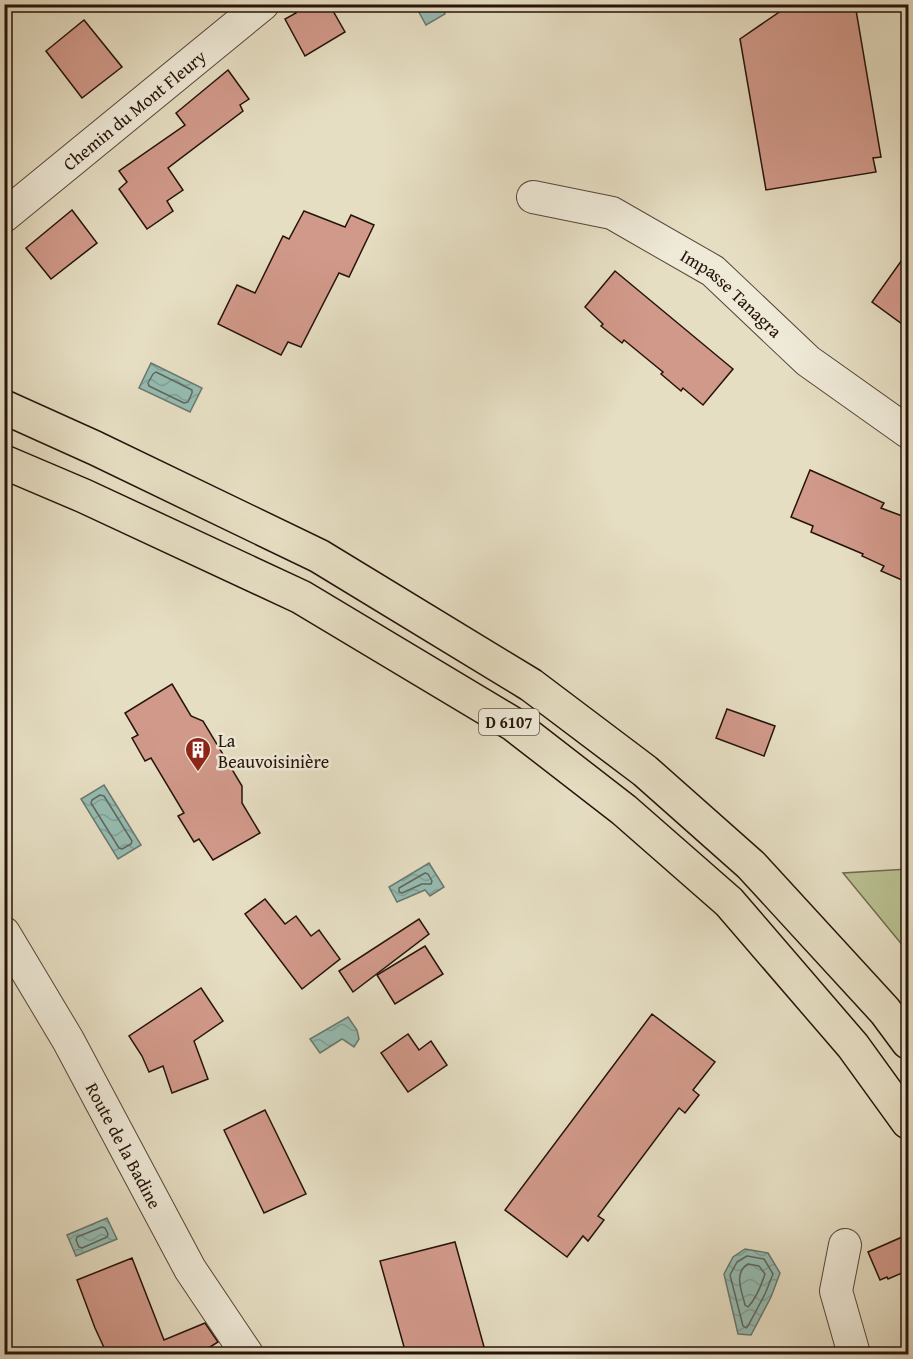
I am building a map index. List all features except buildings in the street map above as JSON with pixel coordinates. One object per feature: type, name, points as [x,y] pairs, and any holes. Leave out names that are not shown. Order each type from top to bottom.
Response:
[{"type":"highway","name":"D 6107","points":[[4,407],[95,448],[319,556],[531,685],[645,771],[751,866],[885,1011],[909,1042]]},
{"type":"highway","name":"D 6107","points":[[4,462],[84,496],[301,597],[513,724],[624,810],[729,902],[854,1046],[909,1122]]},
{"type":"street","name":"Chemin du Mont Fleury","points":[[4,216],[263,4]]},
{"type":"street","name":"Impasse Tanagra","points":[[532,197],[612,213],[713,271],[808,361],[909,432]]},
{"type":"street","name":"Route de la Badine","points":[[4,933],[68,1040],[190,1269],[247,1354]]},
{"type":"street","points":[[844,1245],[836,1291],[854,1354]]},
{"type":"green space","points":[[908,869],[908,952],[843,873]]},
{"type":"water","points":[[415,5],[446,5],[443,7],[445,14],[426,25]]},
{"type":"water","points":[[151,363],[202,388],[190,412],[139,388]]},
{"type":"water","points":[[104,785],[141,845],[118,859],[81,799]]},
{"type":"water","points":[[429,863],[444,887],[430,896],[425,890],[397,902],[389,887]]},
{"type":"water","points":[[348,1017],[357,1030],[359,1039],[354,1047],[342,1039],[320,1053],[310,1039]]},
{"type":"water","points":[[107,1218],[117,1239],[76,1256],[67,1235]]},
{"type":"water","points":[[745,1249],[768,1253],[780,1273],[771,1297],[751,1335],[738,1334],[724,1274],[733,1257]]},
{"type":"place","name":"La Beauvoisinière","points":[[198,773]]}]
